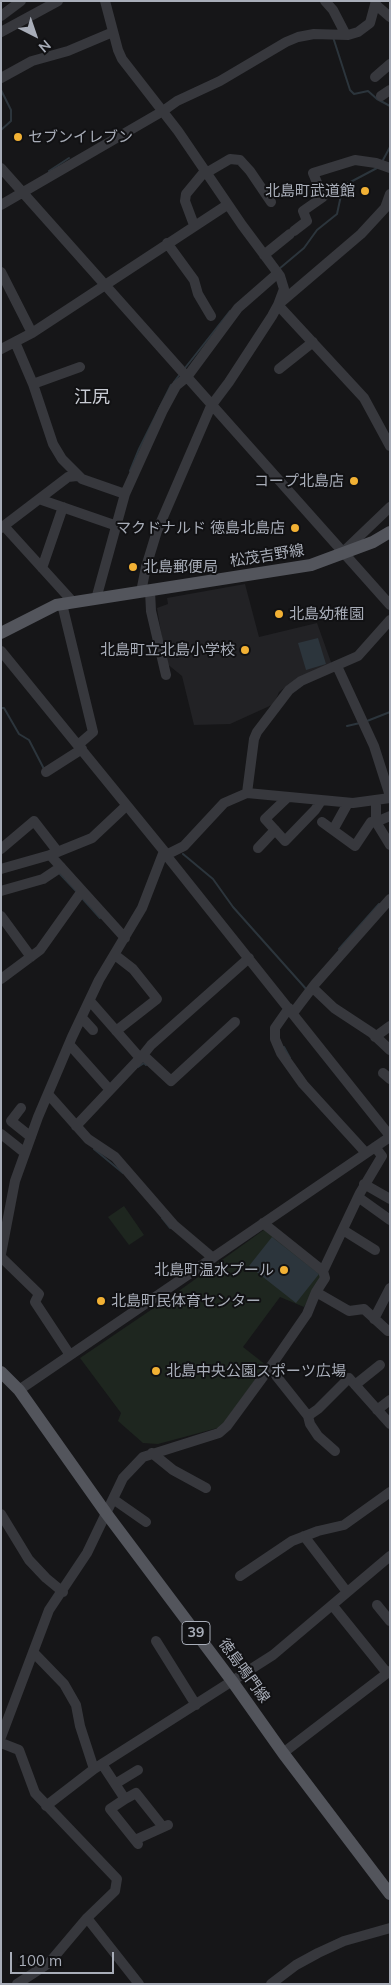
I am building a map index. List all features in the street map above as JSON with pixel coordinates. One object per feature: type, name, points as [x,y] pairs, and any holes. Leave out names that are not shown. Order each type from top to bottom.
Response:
[{"type":"main road","name":"松茂吉野線","points":[[1,633],[56,605],[311,565],[374,542],[390,532]]},
{"type":"main road","name":"徳島鳴門線","points":[[1,1372],[19,1390],[106,1514],[232,1681],[282,1753],[390,1894]]},
{"type":"street","points":[[1,16],[21,1]]},
{"type":"street","points":[[1,32],[58,1]]},
{"type":"street","points":[[105,1],[122,60],[178,131],[227,205],[278,273],[284,289],[278,305],[212,406],[157,531],[146,567],[146,591],[166,676]]},
{"type":"street","points":[[325,1],[333,10],[346,35]]},
{"type":"street","points":[[333,10],[340,1]]},
{"type":"street","points":[[1,206],[163,112],[177,101],[236,72],[286,42],[298,37],[314,34],[346,35],[358,32],[370,23],[376,3],[390,17]]},
{"type":"street","points":[[1,78],[32,61],[68,51],[113,32]]},
{"type":"street","points":[[375,77],[390,64]]},
{"type":"street","points":[[194,226],[185,201],[186,194],[206,172],[230,159],[240,160],[250,171],[271,202]]},
{"type":"street","points":[[264,255],[307,221],[303,211],[323,197],[313,173],[355,160],[384,166]]},
{"type":"street","points":[[1,168],[390,605]]},
{"type":"street","points":[[278,305],[360,234],[385,208],[390,194]]},
{"type":"street","points":[[1,349],[32,333],[106,286],[167,243],[227,205]]},
{"type":"street","points":[[167,243],[194,280],[198,294],[211,316]]},
{"type":"street","points":[[1,272],[32,333]]},
{"type":"street","points":[[96,599],[125,494],[163,410],[176,386],[184,373],[238,308],[278,273]]},
{"type":"street","points":[[278,305],[364,398],[390,446]]},
{"type":"street","points":[[15,342],[33,384],[53,444],[62,459],[82,480],[125,494]]},
{"type":"street","points":[[279,369],[313,342]]},
{"type":"street","points":[[33,384],[80,367]]},
{"type":"street","points":[[46,772],[80,747],[93,732],[68,603],[42,568],[3,527],[68,477],[78,476]]},
{"type":"street","points":[[40,499],[117,526]]},
{"type":"street","points":[[42,568],[63,507]]},
{"type":"street","points":[[344,553],[390,507]]},
{"type":"street","points":[[247,793],[256,732],[289,690],[301,681],[358,656],[390,620]]},
{"type":"street","points":[[1,651],[291,1010],[390,1136],[19,1390]]},
{"type":"street","points":[[70,1355],[35,1302],[39,1294],[1,1254],[15,1181],[25,1153],[69,1044],[99,980],[126,938],[142,908],[165,853],[184,846],[224,803],[247,793],[348,803],[376,801],[390,797],[374,746],[337,666]]},
{"type":"street","points":[[288,797],[265,819],[285,841],[315,810],[321,801]]},
{"type":"street","points":[[376,801],[376,822],[390,845]]},
{"type":"street","points":[[333,830],[348,803]]},
{"type":"street","points":[[2,867],[54,853],[92,838],[126,806]]},
{"type":"street","points":[[322,822],[356,846],[371,822],[376,822],[390,816]]},
{"type":"street","points":[[1,849],[34,821],[61,867],[126,938]]},
{"type":"street","points":[[258,848],[275,830]]},
{"type":"street","points":[[1,891],[43,879],[61,867]]},
{"type":"street","points":[[1,979],[40,950],[82,891]]},
{"type":"street","points":[[323,1271],[364,1184],[382,1156],[370,1150],[308,1090],[280,1053],[275,1039],[275,1028],[313,988],[390,899]]},
{"type":"street","points":[[1,916],[31,957]]},
{"type":"street","points":[[115,954],[133,969],[157,999],[116,1031]]},
{"type":"street","points":[[76,1126],[142,1057],[151,1045],[249,958]]},
{"type":"street","points":[[313,988],[334,1008],[388,1046]]},
{"type":"street","points":[[90,1001],[142,1057],[171,1081],[235,1022]]},
{"type":"street","points":[[82,1018],[93,1030]]},
{"type":"street","points":[[375,1037],[390,1026]]},
{"type":"street","points":[[69,1044],[110,1090]]},
{"type":"street","points":[[48,1094],[88,1139],[115,1157],[174,1225],[213,1258]]},
{"type":"street","points":[[21,1108],[11,1121],[31,1138]]},
{"type":"street","points":[[1,1134],[25,1153]]},
{"type":"street","points":[[364,1184],[390,1199]]},
{"type":"street","points":[[358,1197],[390,1220]]},
{"type":"street","points":[[1,1737],[49,1610],[63,1592],[87,1552],[123,1478],[136,1461],[152,1453],[219,1432],[227,1426],[306,1314],[325,1278],[323,1271],[263,1223]]},
{"type":"street","points":[[343,1230],[375,1250]]},
{"type":"street","points":[[374,1318],[390,1288]]},
{"type":"street","points":[[316,1292],[349,1311],[364,1309],[388,1331]]},
{"type":"street","points":[[355,1385],[380,1365]]},
{"type":"street","points":[[271,1366],[277,1377],[308,1416],[310,1424],[318,1436],[335,1451]]},
{"type":"street","points":[[308,1416],[318,1409],[349,1378],[390,1424]]},
{"type":"street","points":[[378,1410],[390,1400]]},
{"type":"street","points":[[152,1453],[173,1470],[206,1488]]},
{"type":"street","points":[[240,1576],[292,1541],[344,1525],[390,1492]]},
{"type":"street","points":[[113,1499],[146,1522]]},
{"type":"street","points":[[1,1514],[29,1560],[63,1592]]},
{"type":"street","points":[[304,1536],[347,1592]]},
{"type":"street","points":[[46,1806],[98,1767],[273,1655],[390,1556]]},
{"type":"street","points":[[377,1605],[390,1621]]},
{"type":"street","points":[[282,1753],[388,1672],[333,1606]]},
{"type":"street","points":[[156,1641],[196,1705]]},
{"type":"street","points":[[33,1652],[64,1684],[76,1705],[80,1726],[98,1767],[115,1784],[125,1799]]},
{"type":"street","points":[[1,1743],[19,1750],[35,1793],[117,1879],[115,1891],[87,1918],[49,1962],[17,1984]]},
{"type":"street","points":[[115,1784],[138,1770]]},
{"type":"street","points":[[136,1793],[166,1826],[136,1842],[110,1809],[125,1799],[136,1793]]},
{"type":"street","points":[[87,1918],[139,1984]]},
{"type":"street","points":[[271,1984],[296,1965],[318,1953],[344,1941],[390,1928]]},
{"type":"shaded area","name":"北島町立北島小学校","points":[[245,584],[259,637],[317,623],[332,665],[299,677],[279,692],[274,704],[230,724],[194,725],[182,676],[166,663],[157,608],[168,604],[167,598]]},
{"type":"shaded area","points":[[318,638],[326,664],[306,670],[298,643]]},
{"type":"shaded area","points":[[124,1206],[144,1235],[129,1245],[108,1217]]},
{"type":"shaded area","points":[[265,1229],[322,1275],[304,1307],[280,1297],[243,1347],[266,1365],[221,1427],[158,1444],[143,1443],[118,1421],[121,1413],[80,1358],[176,1293]]},
{"type":"shaded area","name":"北島町温水プール","points":[[272,1237],[319,1274],[296,1303],[249,1266]]},
{"type":"waterway","points":[[333,37],[350,90],[354,94],[368,91],[377,99],[390,106]]},
{"type":"waterway","points":[[1,90],[11,110],[11,121],[1,130]]},
{"type":"waterway","points":[[383,160],[390,147]]},
{"type":"waterway","points":[[49,171],[69,158]]},
{"type":"waterway","points":[[279,269],[304,248],[317,230],[337,214],[343,186],[377,168]]},
{"type":"waterway","points":[[185,368],[230,311]]},
{"type":"waterway","points":[[174,382],[180,374]]},
{"type":"waterway","points":[[130,471],[171,385]]},
{"type":"waterway","points":[[1,708],[4,708],[19,734],[29,740],[44,769]]},
{"type":"waterway","points":[[367,721],[390,712]]},
{"type":"waterway","points":[[347,726],[360,723]]},
{"type":"waterway","points":[[183,854],[213,879],[233,907],[307,990]]},
{"type":"waterway","points":[[60,874],[77,892]]},
{"type":"waterway","points":[[82,898],[100,918]]},
{"type":"waterway","points":[[339,949],[379,904]]},
{"type":"waterway","points":[[284,1047],[290,1058]]},
{"type":"waterway","points":[[138,1067],[144,1063],[146,1065]]},
{"type":"waterway","points":[[94,1149],[123,1173]]},
{"type":"waterway","points":[[162,1218],[170,1228]]},
{"type":"place","name":"セブンイレブン","points":[[18,137]]},
{"type":"place","name":"北島町武道館","points":[[365,191]]},
{"type":"place","name":"コープ北島店","points":[[354,481]]},
{"type":"place","name":"マクドナルド 徳島北島店","points":[[295,528]]},
{"type":"place","name":"北島郵便局","points":[[133,567]]},
{"type":"place","name":"北島幼稚園","points":[[279,614]]},
{"type":"place","name":"北島町立北島小学校","points":[[245,650]]},
{"type":"place","name":"北島町温水プール","points":[[284,1270]]},
{"type":"place","name":"北島町民体育センター","points":[[101,1301]]},
{"type":"place","name":"北島中央公園スポーツ広場","points":[[156,1371]]},
{"type":"district","name":"江尻","points":[[92,398]]}]
